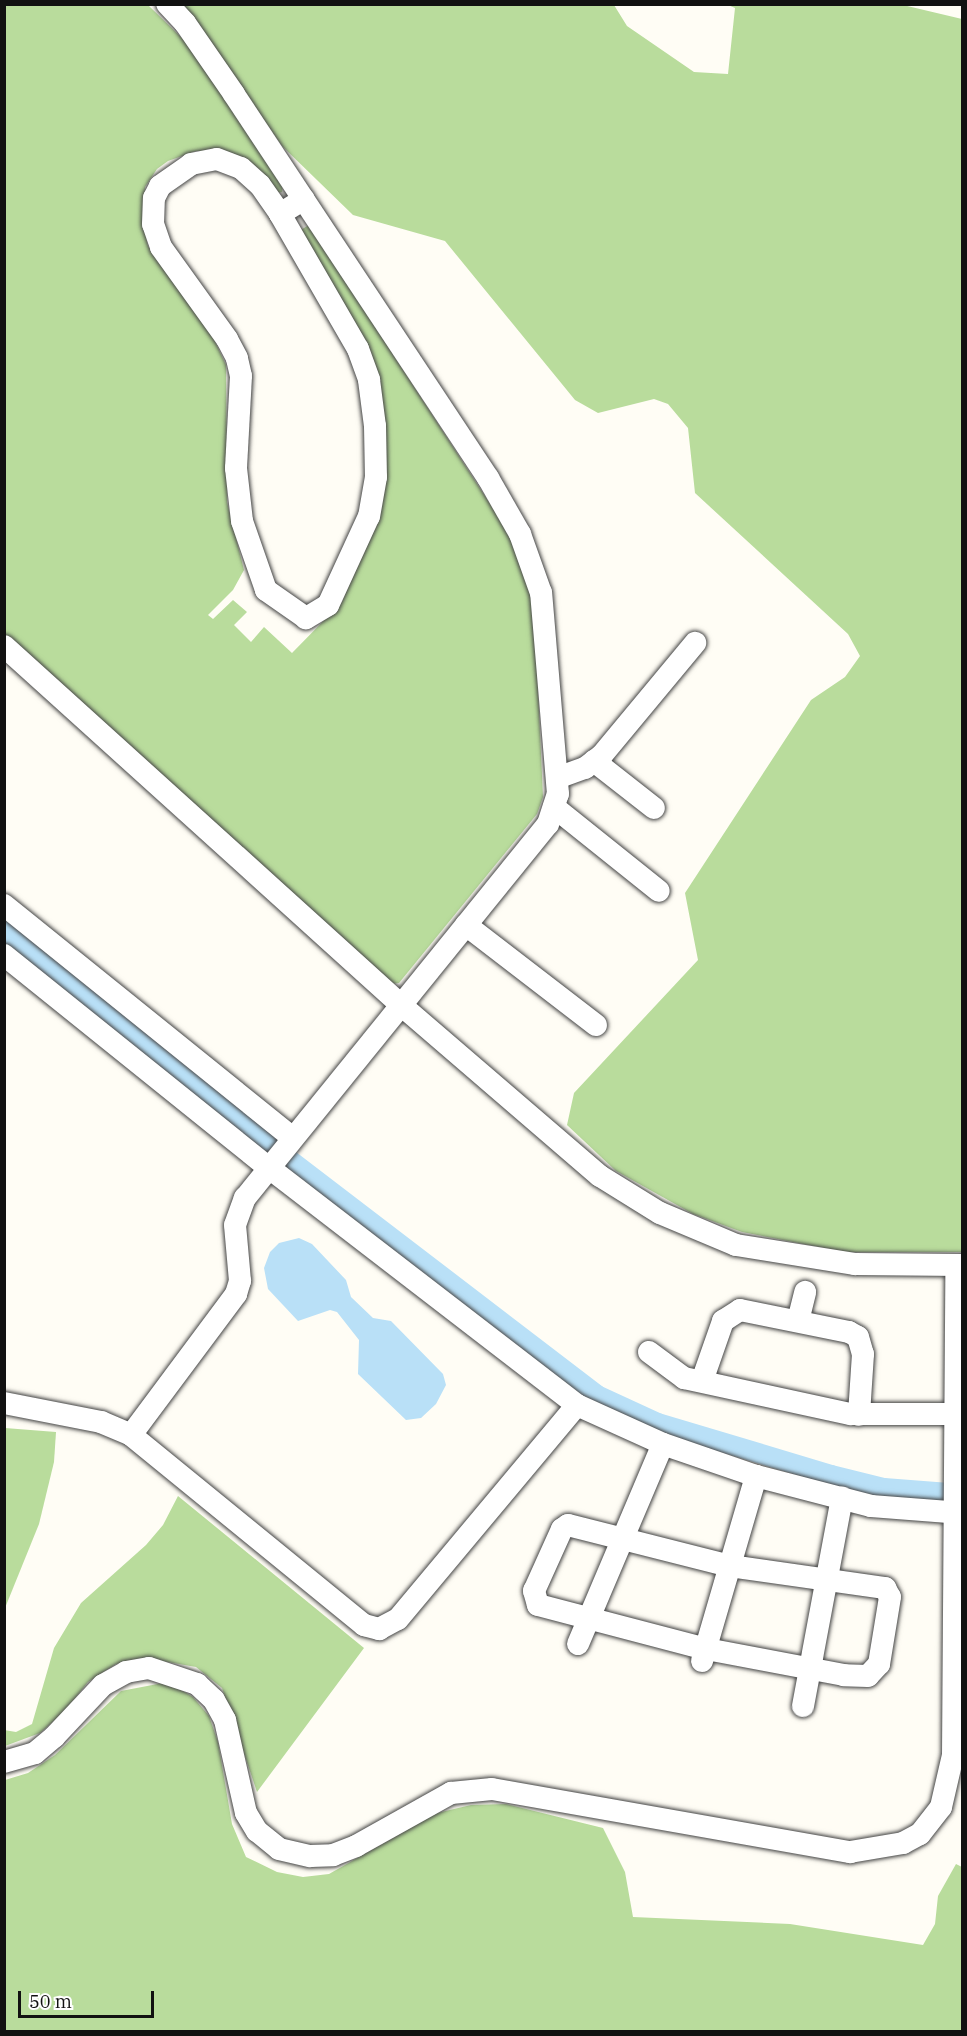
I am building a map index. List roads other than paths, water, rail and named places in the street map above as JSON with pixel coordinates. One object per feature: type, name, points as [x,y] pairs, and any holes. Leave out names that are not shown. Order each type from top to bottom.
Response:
[{"type":"street","points":[[131,1435],[236,1294],[240,1281],[237,1213],[280,1153],[548,824],[554,807],[557,778],[541,594],[519,534],[488,478],[303,199],[185,23],[167,4]]},
{"type":"street","points":[[217,159],[241,168],[260,185],[280,214],[358,349],[369,380],[375,426],[376,477],[369,516],[328,605],[306,618],[266,590],[242,521],[236,468],[242,392],[237,358],[227,339],[161,247],[153,224],[154,198],[160,186],[191,164],[217,159]]},
{"type":"street","points":[[280,214],[303,199]]},
{"type":"street","points":[[557,778],[594,761],[695,643]]},
{"type":"street","points":[[4,646],[401,1005],[600,1176],[660,1213],[736,1245],[855,1264],[959,1265],[959,1375],[954,1414],[959,1629],[953,1755],[941,1807],[920,1834],[886,1849],[850,1852],[492,1789],[451,1793],[333,1855],[310,1856],[279,1849],[257,1831],[246,1813],[225,1720],[214,1700],[197,1684],[149,1668],[126,1672],[103,1685],[54,1737],[34,1753],[4,1762]]},
{"type":"street","points":[[594,761],[654,808]]},
{"type":"street","points":[[554,807],[658,891]]},
{"type":"street","points":[[4,905],[280,1153],[577,1405],[663,1444],[756,1476],[871,1506],[956,1503]]},
{"type":"street","points":[[466,925],[597,1025]]},
{"type":"street","points":[[4,955],[280,1153]]},
{"type":"street","points":[[798,1321],[805,1292]]},
{"type":"street","points":[[702,1381],[723,1321],[730,1314],[746,1310],[798,1321],[858,1336],[864,1354],[859,1415]]},
{"type":"street","points":[[649,1352],[674,1372],[702,1381],[859,1415],[954,1414]]},
{"type":"street","points":[[4,1403],[101,1422],[131,1435],[364,1625],[379,1629],[398,1619],[577,1405]]},
{"type":"street","points":[[578,1644],[663,1444]]},
{"type":"street","points":[[704,1655],[756,1476]]},
{"type":"street","points":[[803,1706],[842,1498]]},
{"type":"street","points":[[578,1525],[730,1566],[889,1592],[879,1664],[868,1676],[704,1655],[538,1605],[534,1591],[562,1529],[578,1525]]},
{"type":"water","points":[[299,1238],[312,1244],[346,1280],[351,1297],[373,1318],[391,1321],[443,1374],[446,1385],[436,1404],[421,1418],[406,1420],[358,1374],[359,1340],[337,1312],[330,1310],[298,1321],[268,1289],[264,1268],[270,1252],[279,1243]]},
{"type":"waterway","points":[[4,930],[269,1144],[597,1395],[658,1423],[831,1475],[884,1488],[962,1494]]}]
